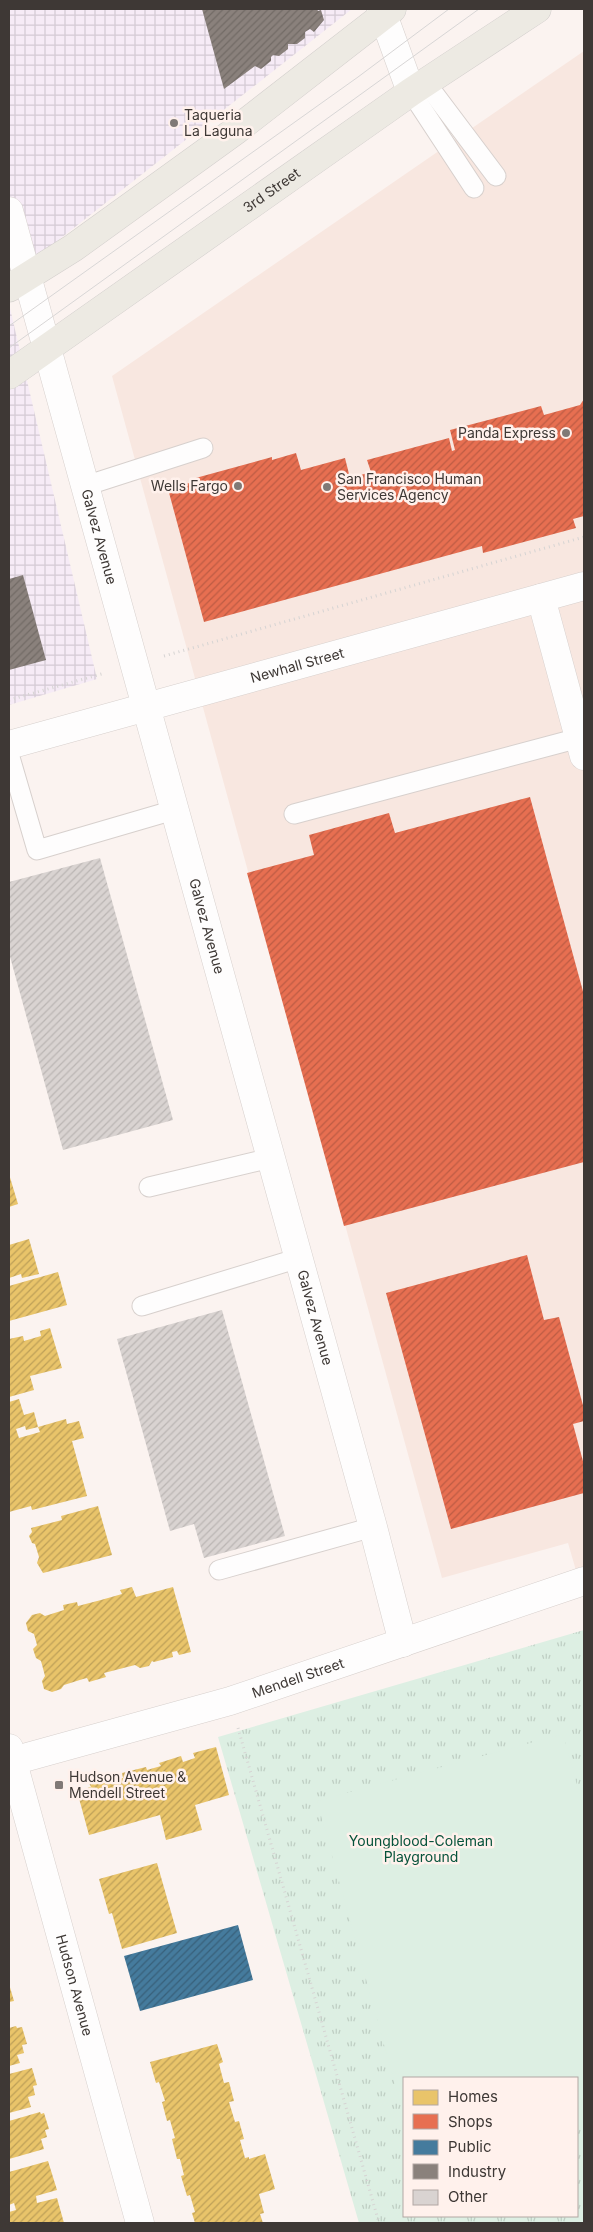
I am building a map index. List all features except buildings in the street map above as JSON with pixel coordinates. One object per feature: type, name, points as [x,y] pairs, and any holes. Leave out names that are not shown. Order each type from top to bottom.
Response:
[{"type":"main road","name":"3rd Street","points":[[9,376],[46,348],[418,87],[537,9]]},
{"type":"main road","points":[[17,283],[73,248],[235,131],[385,11]]},
{"type":"street","points":[[385,11],[418,87]]},
{"type":"street","name":"Galvez Avenue","points":[[9,212],[17,283],[46,348],[299,1258],[403,1644]]},
{"type":"street","name":"Newhall Street","points":[[9,745],[584,586]]},
{"type":"street","points":[[541,598],[582,747]]},
{"type":"street","name":"Mendell Street","points":[[10,1757],[230,1701],[584,1582]]},
{"type":"street","name":"Hudson Avenue","points":[[10,1757],[140,2223]]},
{"type":"lane","points":[[418,87],[496,176]]},
{"type":"lane","points":[[418,87],[474,188]]},
{"type":"lane","points":[[85,486],[203,448]]},
{"type":"lane","points":[[294,814],[582,747]]},
{"type":"lane","points":[[9,754],[37,850],[174,810]]},
{"type":"lane","points":[[149,1187],[271,1158]]},
{"type":"lane","points":[[142,1306],[299,1258]]},
{"type":"lane","points":[[219,1570],[373,1527]]},
{"type":"path","points":[[9,700],[584,537]]},
{"type":"path","points":[[230,1701],[379,2223]]},
{"type":"shaded area","points":[[9,9],[352,9],[9,279]]},
{"type":"shaded area","points":[[584,51],[584,1598],[568,1543],[442,1578],[112,376]]},
{"type":"shaded area","points":[[9,304],[97,679],[9,705]]},
{"type":"green space","name":"Youngblood-Coleman Playground","points":[[584,1630],[584,2223],[359,2223],[218,1737]]},
{"type":"green space","points":[[563,1734],[584,1811],[584,2109],[578,2111],[578,2077],[403,2077],[403,2113],[317,1801]]},
{"type":"tram line","points":[[9,326],[358,77],[449,9]]},
{"type":"tram line","points":[[9,348],[479,9]]},
{"type":"place","name":"Taqueria La Laguna","points":[[174,123]]},
{"type":"place","name":"Panda Express","points":[[566,433]]},
{"type":"place","name":"Wells Fargo","points":[[238,486]]},
{"type":"place","name":"San Francisco Human Services Agency","points":[[327,487]]},
{"type":"place","name":"Hudson Avenue & Mendell Street","points":[[59,1785]]}]
